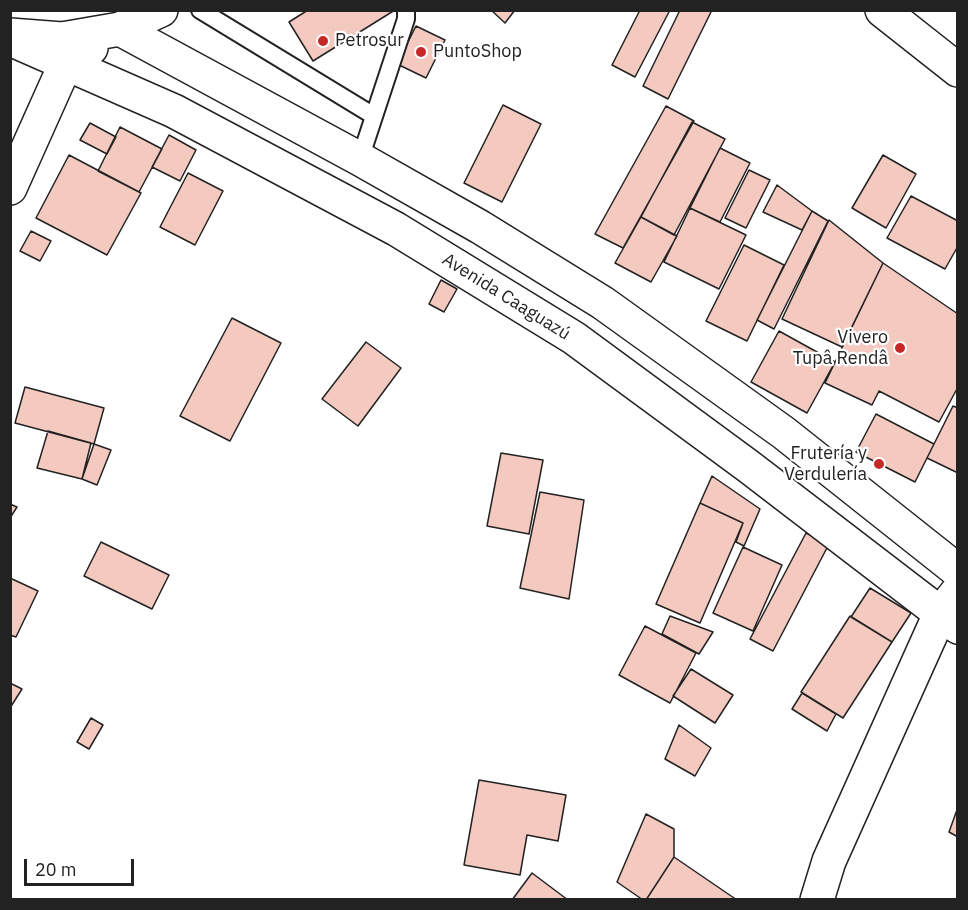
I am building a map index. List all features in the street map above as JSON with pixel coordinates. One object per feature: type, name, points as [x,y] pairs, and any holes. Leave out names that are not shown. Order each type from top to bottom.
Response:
[{"type":"street","points":[[10,188],[66,63],[120,29],[161,10]]},
{"type":"street","points":[[882,10],[957,70]]},
{"type":"street","points":[[10,37],[63,39],[120,29],[360,159],[480,227],[603,303],[784,434],[957,570]]},
{"type":"street","name":"Avenida Caaguazú","points":[[10,37],[174,111],[386,224],[574,338],[748,466],[952,610]]},
{"type":"street","points":[[817,900],[829,861],[952,610]]},
{"type":"lane","points":[[200,10],[374,116]]},
{"type":"lane","points":[[360,159],[406,19],[406,10]]},
{"type":"building","name":"Petrosur","points":[[308,10],[395,10],[313,61],[289,22]]},
{"type":"building","points":[[491,10],[515,10],[505,23]]},
{"type":"building","points":[[640,10],[670,10],[635,77],[612,65]]},
{"type":"building","points":[[680,10],[712,10],[668,99],[643,86]]},
{"type":"building","name":"PuntoShop","points":[[416,26],[445,40],[426,78],[397,64]]},
{"type":"building","points":[[503,105],[541,124],[502,202],[464,183]]},
{"type":"building","points":[[666,106],[694,121],[623,248],[595,234]]},
{"type":"building","points":[[692,122],[725,139],[674,235],[641,217]]},
{"type":"building","points":[[90,123],[116,137],[107,154],[80,140]]},
{"type":"building","points":[[120,127],[162,149],[139,192],[98,171]]},
{"type":"building","points":[[169,135],[196,150],[180,181],[152,167]]},
{"type":"building","points":[[720,148],[750,163],[720,222],[690,208]]},
{"type":"building","points":[[69,155],[141,193],[107,255],[36,218]]},
{"type":"building","points":[[883,155],[916,174],[886,228],[852,208]]},
{"type":"building","points":[[749,170],[770,180],[746,228],[725,218]]},
{"type":"building","points":[[188,173],[223,191],[195,245],[160,227]]},
{"type":"building","points":[[777,185],[812,211],[802,230],[763,212]]},
{"type":"building","points":[[911,196],[958,221],[958,246],[945,269],[887,238]]},
{"type":"building","points":[[690,208],[746,235],[719,289],[664,262]]},
{"type":"building","points":[[812,211],[828,221],[774,329],[757,320]]},
{"type":"building","points":[[641,217],[677,236],[651,282],[615,263]]},
{"type":"building","points":[[829,220],[883,263],[842,347],[782,319]]},
{"type":"building","points":[[31,231],[51,241],[40,261],[20,251]]},
{"type":"building","points":[[744,245],[784,265],[747,341],[706,321]]},
{"type":"building","name":"Vivero Tupâ Rendâ","points":[[883,263],[958,314],[958,387],[939,422],[879,391],[872,405],[825,383]]},
{"type":"building","points":[[441,280],[457,289],[444,312],[429,304]]},
{"type":"building","points":[[232,318],[281,343],[230,441],[180,416]]},
{"type":"building","points":[[779,331],[835,362],[807,413],[751,382]]},
{"type":"building","points":[[366,342],[401,368],[358,426],[322,399]]},
{"type":"building","points":[[25,387],[104,408],[94,444],[15,423]]},
{"type":"building","points":[[953,406],[958,408],[958,473],[927,458]]},
{"type":"building","points":[[876,414],[934,444],[915,482],[856,452]]},
{"type":"building","points":[[48,431],[91,443],[82,479],[37,468]]},
{"type":"building","points":[[94,444],[111,450],[97,485],[82,479]]},
{"type":"building","points":[[501,453],[543,460],[529,534],[487,526]]},
{"type":"building","points":[[712,476],[760,509],[744,546],[736,542],[743,523],[700,503]]},
{"type":"building","points":[[540,492],[584,500],[569,599],[520,588]]},
{"type":"building","points":[[700,503],[743,523],[700,623],[656,604]]},
{"type":"building","points":[[10,504],[17,507],[10,518]]},
{"type":"building","points":[[806,533],[829,544],[773,651],[750,639]]},
{"type":"building","points":[[101,542],[169,575],[152,609],[84,576]]},
{"type":"building","points":[[743,547],[782,565],[753,631],[713,613]]},
{"type":"building","points":[[10,578],[38,591],[16,637],[10,635]]},
{"type":"building","points":[[870,588],[911,613],[892,642],[851,617]]},
{"type":"building","points":[[670,616],[713,632],[699,654],[662,634]]},
{"type":"building","points":[[850,616],[892,642],[843,718],[801,692]]},
{"type":"building","points":[[645,626],[696,653],[670,703],[619,675]]},
{"type":"building","points":[[691,669],[733,695],[715,723],[673,696]]},
{"type":"building","points":[[10,683],[22,689],[10,708]]},
{"type":"building","points":[[802,693],[836,714],[827,731],[792,709]]},
{"type":"building","points":[[91,718],[103,725],[89,749],[77,742]]},
{"type":"building","points":[[679,725],[711,748],[695,776],[665,759]]},
{"type":"building","points":[[479,780],[566,795],[558,841],[527,835],[520,875],[464,865]]},
{"type":"building","points":[[958,807],[958,837],[949,832]]},
{"type":"building","points":[[646,814],[674,829],[674,857],[646,900],[643,900],[617,882]]},
{"type":"building","points":[[674,857],[737,900],[646,900]]},
{"type":"building","points":[[532,873],[568,900],[512,900]]},
{"type":"place","name":"Petrosur","points":[[323,41]]},
{"type":"place","name":"PuntoShop","points":[[421,52]]},
{"type":"place","name":"Vivero Tupâ Rendâ","points":[[900,348]]},
{"type":"place","name":"Frutería y Verdulería","points":[[879,464]]}]
